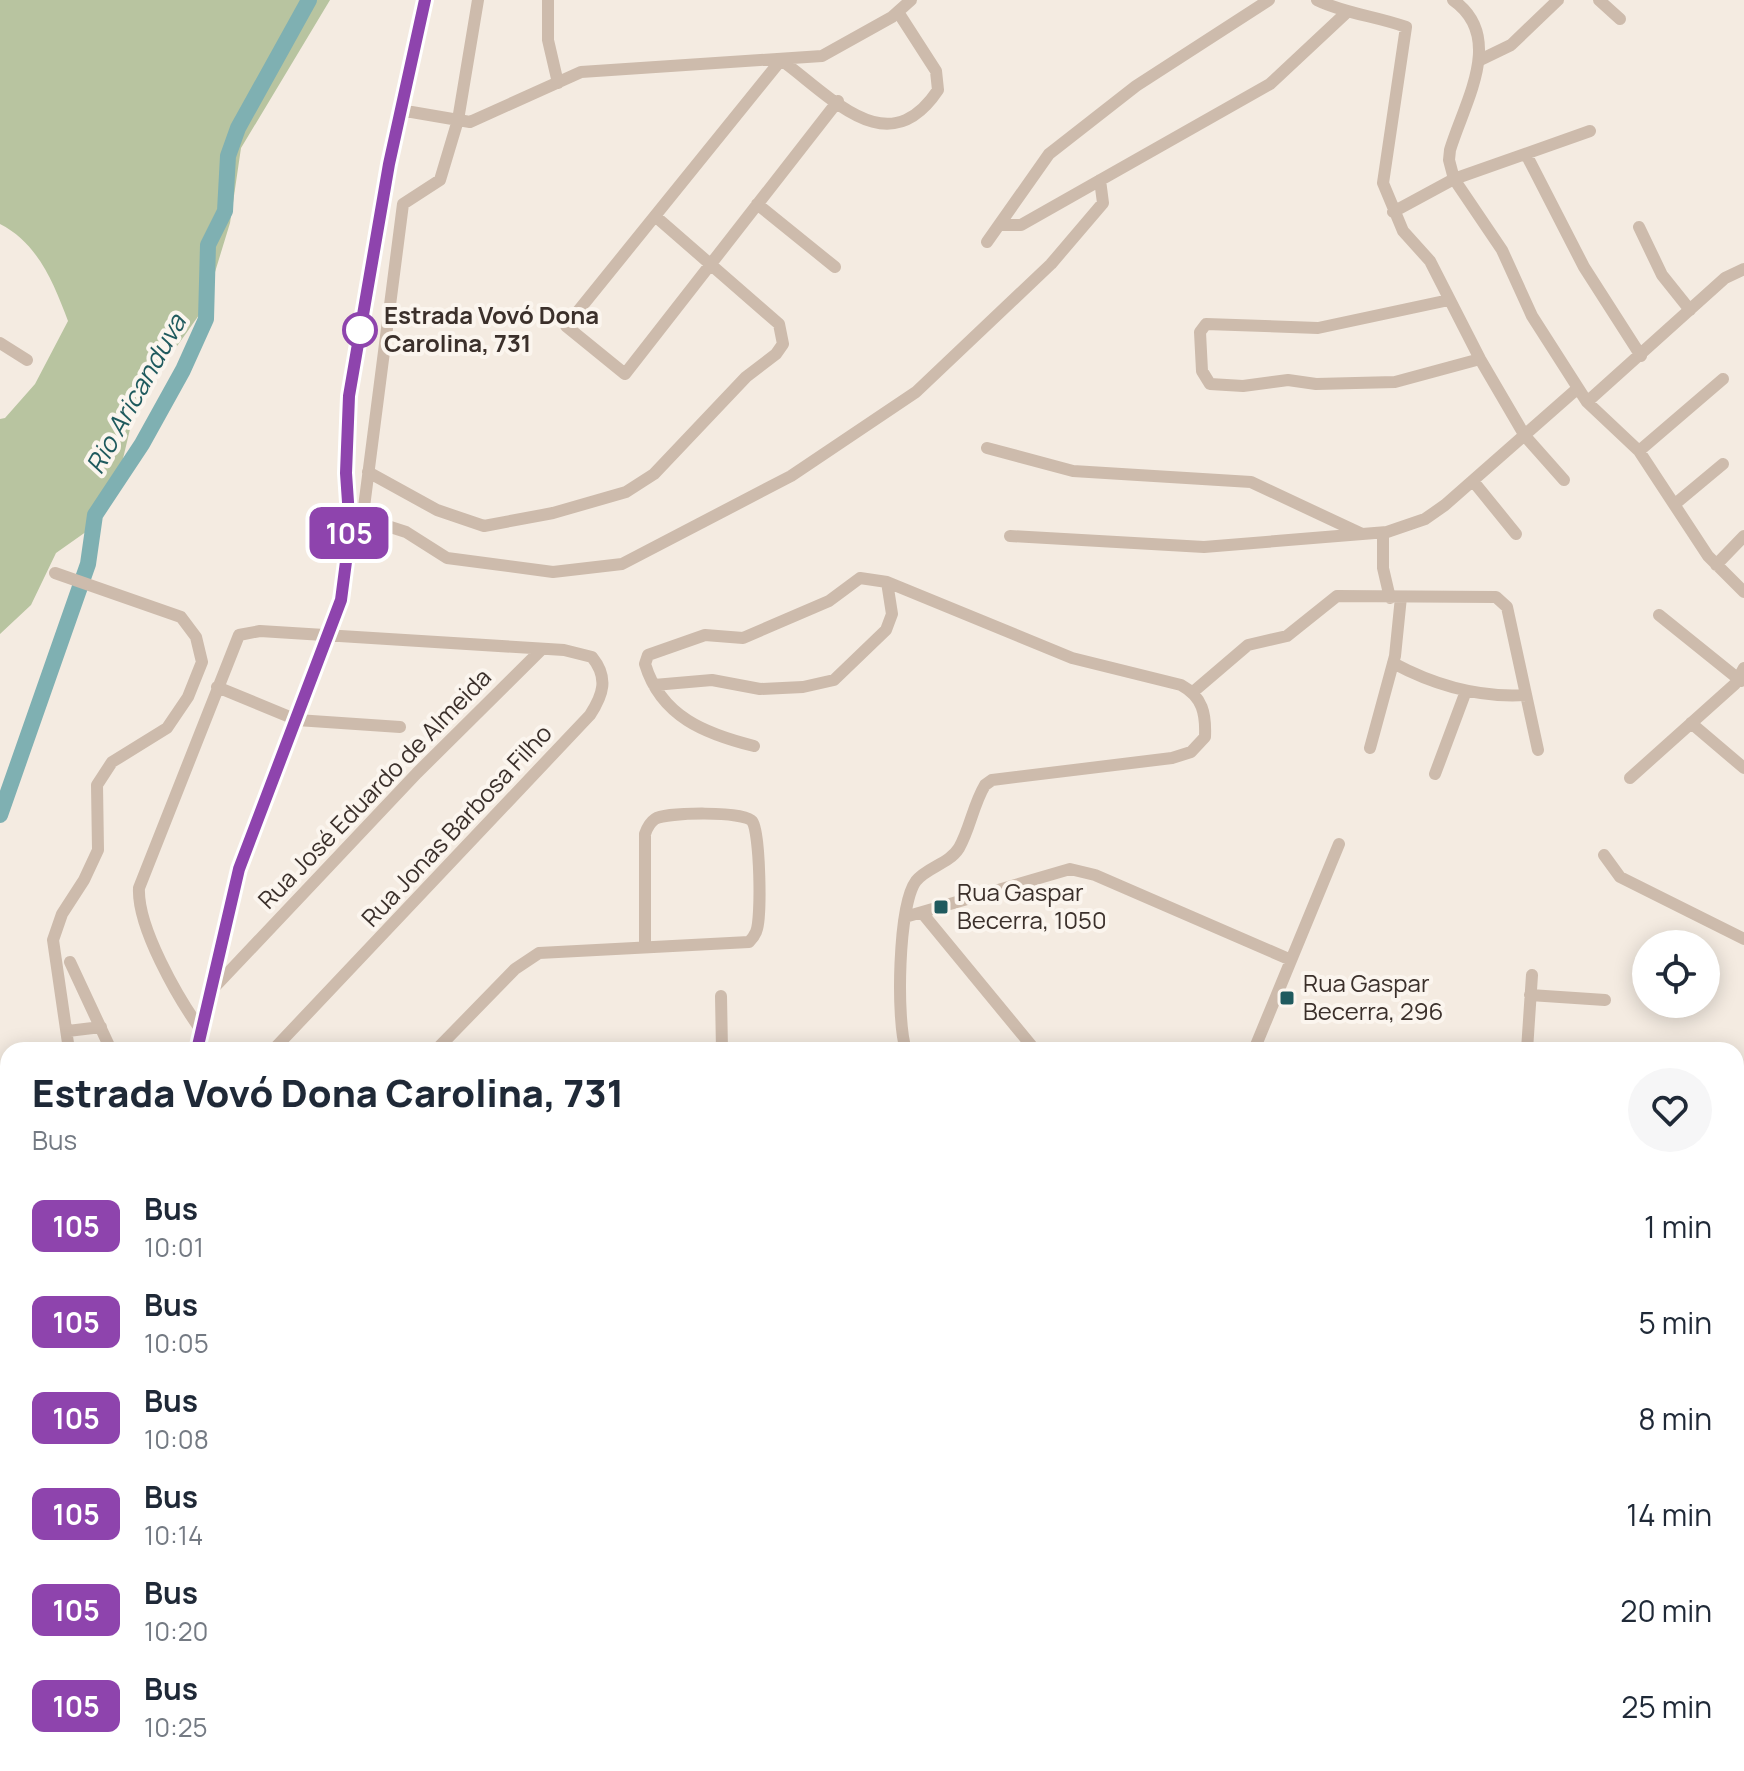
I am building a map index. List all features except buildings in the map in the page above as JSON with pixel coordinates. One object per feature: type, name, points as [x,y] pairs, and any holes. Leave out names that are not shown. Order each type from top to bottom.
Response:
[{"type":"street","points":[[199,1042],[239,869],[329,635],[343,589],[350,531],[346,473],[349,396],[400,110],[425,0]]},
{"type":"street","points":[[478,0],[458,120],[440,180],[403,204],[364,507],[375,522],[406,532],[447,558],[553,572],[622,564],[791,476],[916,392],[954,359],[1051,264],[1103,203],[1100,180]]},
{"type":"street","points":[[548,0],[548,40],[558,83]]},
{"type":"street","points":[[400,110],[470,122],[581,72],[822,56],[898,12],[911,0]]},
{"type":"street","points":[[987,242],[1049,154],[1136,86],[1269,0]]},
{"type":"street","points":[[1317,0],[1346,13],[1383,19],[1406,27],[1383,183],[1393,212],[1403,231],[1430,261],[1480,359],[1525,436],[1564,480]]},
{"type":"street","points":[[1480,60],[1511,45],[1558,0]]},
{"type":"street","points":[[1599,0],[1620,19]]},
{"type":"street","points":[[1460,2],[1478,33],[1480,60],[1450,150],[1454,179],[1502,250],[1532,316],[1587,402],[1639,451],[1716,565],[1744,592]]},
{"type":"street","points":[[781,60],[869,124],[892,126],[923,113],[938,90],[936,71],[898,12]]},
{"type":"street","points":[[999,225],[1021,225],[1270,84],[1346,13]]},
{"type":"street","points":[[781,60],[566,326],[625,374],[838,101]]},
{"type":"street","points":[[1393,212],[1454,179],[1527,156],[1590,131]]},
{"type":"street","points":[[1527,156],[1584,267],[1641,356]]},
{"type":"street","points":[[757,204],[835,267]]},
{"type":"street","points":[[368,472],[437,510],[484,526],[553,513],[626,492],[654,474],[678,452],[710,413],[746,377],[776,354],[783,344],[779,324],[655,216]]},
{"type":"street","points":[[1639,227],[1662,275],[1690,310]]},
{"type":"street","points":[[1587,402],[1725,278],[1744,269]]},
{"type":"street","points":[[1449,300],[1318,328],[1206,324],[1200,332],[1202,371],[1210,384],[1221,385],[1243,386],[1288,380],[1353,384],[1395,382],[1480,359]]},
{"type":"street","points":[[0,343],[27,360]]},
{"type":"street","points":[[1639,451],[1723,379]]},
{"type":"street","points":[[1010,536],[1204,547],[1383,533],[1425,519],[1578,388]]},
{"type":"street","points":[[987,448],[1073,471],[1251,482],[1365,535]]},
{"type":"street","points":[[1675,504],[1723,464]]},
{"type":"street","points":[[1473,481],[1516,534]]},
{"type":"street","points":[[1370,748],[1393,663],[1396,598],[1383,568],[1383,533]]},
{"type":"street","points":[[1716,565],[1744,536]]},
{"type":"street","points":[[55,573],[181,617],[196,637],[202,662],[188,697],[167,728],[112,762],[97,785],[98,850],[84,880],[62,914],[53,940],[69,1042]]},
{"type":"street","points":[[754,746],[695,728],[654,685],[645,664],[655,650],[705,635],[743,638],[829,601],[860,578],[887,582],[1072,658],[1181,685],[1193,692],[1206,718],[1205,737],[1191,752],[1172,758],[988,782],[960,847],[914,884],[905,917],[899,1007],[905,1042]]},
{"type":"street","points":[[654,685],[712,680],[760,689],[803,687],[834,680],[886,630],[892,614],[887,582]]},
{"type":"street","points":[[1193,692],[1248,645],[1287,636],[1330,598],[1347,594],[1396,598],[1483,596],[1504,601],[1538,750]]},
{"type":"street","points":[[1630,778],[1742,676],[1659,615]]},
{"type":"street","name":"Rua Jonas Barbosa Filho","points":[[217,687],[241,633],[329,635],[540,651],[564,650],[585,654],[599,665],[603,674],[603,690],[590,715],[281,1042]]},
{"type":"street","name":"Rua José Eduardo de Almeida","points":[[209,993],[417,773],[540,651]]},
{"type":"street","points":[[1393,663],[1416,675],[1466,691],[1500,696],[1526,695]]},
{"type":"street","points":[[201,1030],[165,971],[139,895],[140,880],[217,687],[297,720],[400,727]]},
{"type":"street","points":[[1435,774],[1466,691]]},
{"type":"street","points":[[1691,723],[1744,768]]},
{"type":"street","points":[[444,1042],[532,955],[745,943],[754,937],[758,923],[757,833],[751,819],[742,814],[714,814],[664,816],[652,822],[645,834],[645,947]]},
{"type":"street","points":[[1257,1042],[1339,844]]},
{"type":"street","points":[[1604,855],[1620,877],[1744,939]]},
{"type":"street","points":[[905,917],[1056,871],[1082,870],[1291,960]]},
{"type":"street","points":[[923,914],[1028,1042]]},
{"type":"street","points":[[70,962],[108,1042]]},
{"type":"street","points":[[1527,1042],[1532,975]]},
{"type":"street","points":[[1530,995],[1605,1000]]},
{"type":"street","points":[[721,996],[722,1042]]},
{"type":"street","points":[[68,1031],[101,1027]]},
{"type":"green space","points":[[0,0],[330,0],[241,148],[230,223],[204,308],[136,404],[121,467],[90,529],[56,553],[31,605],[0,634],[0,419],[5,418],[35,384],[68,321],[35,253],[0,224]]},
{"type":"waterway","name":"Rio Aricanduva","points":[[0,815],[88,564],[95,515],[142,444],[183,370],[206,319],[208,245],[225,211],[228,156],[238,128],[309,0]]},
{"type":"bus line","name":"105","points":[[199,1042],[239,869],[341,600],[350,531],[346,473],[349,396],[389,164],[425,0]]},
{"type":"place","name":"Estrada Vovó Dona Carolina, 731","points":[[360,330]]},
{"type":"place","name":"Rua Gaspar Becerra, 1050","points":[[941,907]]},
{"type":"place","name":"Rua Gaspar Becerra, 296","points":[[1287,998]]}]
